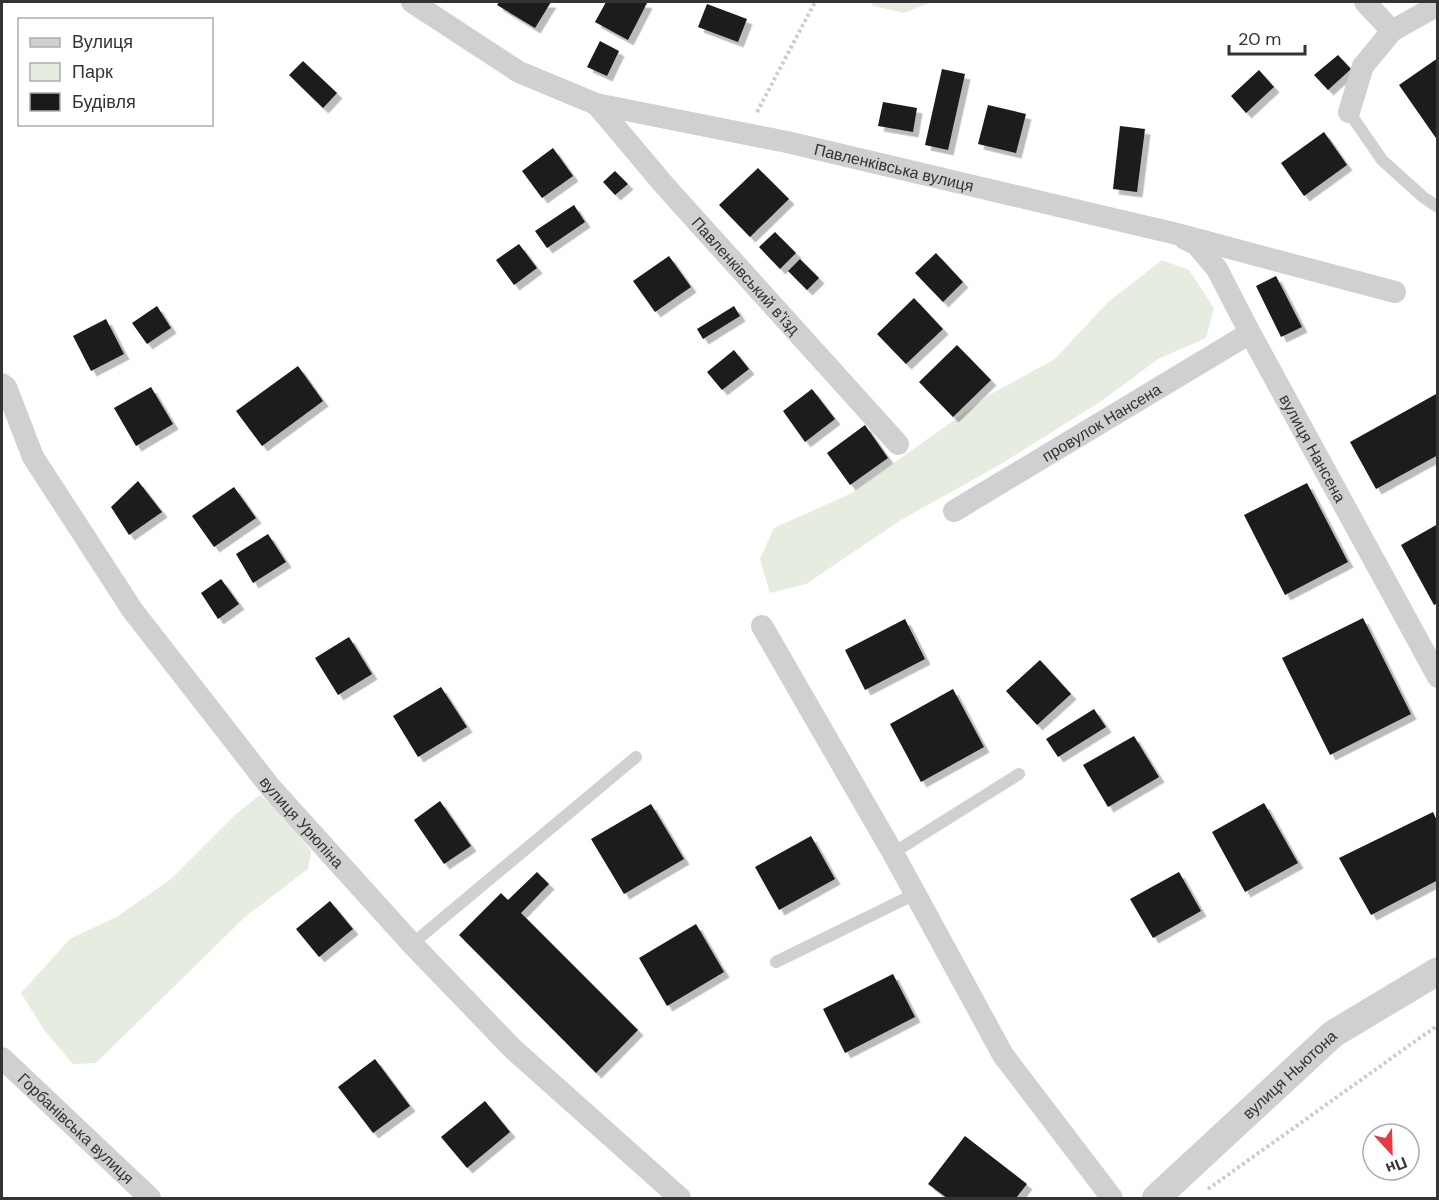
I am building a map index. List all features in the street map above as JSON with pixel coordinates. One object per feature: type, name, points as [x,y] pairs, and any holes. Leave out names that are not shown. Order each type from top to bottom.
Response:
[{"type":"street","name":"Павленківська вулиця","points":[[412,2],[519,72],[596,104],[746,134],[1173,233],[1395,292]]},
{"type":"street","points":[[1365,2],[1392,31]]},
{"type":"street","points":[[1349,112],[1363,66],[1392,31],[1437,5]]},
{"type":"street","name":"Павленківський в'їзд","points":[[596,104],[665,186],[898,444]]},
{"type":"street","name":"вулиця Нансена","points":[[1173,233],[1196,244],[1217,269],[1437,677]]},
{"type":"street","name":"провулок Нансена","points":[[954,511],[1250,333]]},
{"type":"street","name":"вулиця Урюпіна","points":[[2,384],[6,387],[33,457],[133,611],[271,788],[412,944],[513,1049],[680,1198]]},
{"type":"street","points":[[762,626],[893,853],[1003,1055],[1112,1198]]},
{"type":"street","name":"вулиця Ньютона","points":[[1156,1198],[1333,1034],[1437,971]]},
{"type":"street","name":"Горбанівська вулиця","points":[[2,1058],[150,1198]]},
{"type":"lane","points":[[1349,112],[1382,160],[1437,207]]},
{"type":"lane","points":[[412,944],[636,757]]},
{"type":"lane","points":[[893,853],[1019,774]]},
{"type":"lane","points":[[776,962],[915,894]]},
{"type":"path","points":[[746,134],[814,2]]},
{"type":"path","points":[[1205,1192],[1437,1025]]},
{"type":"green space","points":[[871,2],[932,2],[904,13],[873,6]]},
{"type":"green space","points":[[1162,260],[1189,270],[1214,308],[1206,338],[1158,359],[1103,400],[1001,464],[901,520],[806,584],[770,593],[760,559],[774,528],[852,493],[989,395],[1055,359],[1108,302]]},
{"type":"green space","points":[[260,795],[282,814],[311,851],[308,869],[246,916],[96,1063],[73,1064],[45,1031],[21,993],[70,939],[118,916],[171,879],[237,813]]},
{"type":"building","points":[[499,2],[551,2],[535,28],[497,5]]},
{"type":"building","points":[[606,2],[647,3],[628,40],[595,22]]},
{"type":"building","points":[[707,4],[747,19],[738,42],[698,27]]},
{"type":"building","points":[[600,41],[619,51],[607,76],[587,67]]},
{"type":"building","points":[[1338,55],[1351,69],[1328,90],[1314,75]]},
{"type":"building","points":[[1438,58],[1438,141],[1399,85]]},
{"type":"building","points":[[303,61],[337,93],[323,108],[289,75]]},
{"type":"building","points":[[942,69],[965,74],[948,150],[925,145]]},
{"type":"building","points":[[1259,70],[1274,87],[1246,113],[1231,96]]},
{"type":"building","points":[[883,102],[917,108],[913,132],[878,126]]},
{"type":"building","points":[[988,105],[1026,114],[1016,153],[978,144]]},
{"type":"building","points":[[1120,126],[1145,129],[1137,192],[1113,189]]},
{"type":"building","points":[[1324,132],[1347,165],[1304,196],[1281,163]]},
{"type":"building","points":[[553,148],[573,176],[542,198],[522,171]]},
{"type":"building","points":[[758,168],[789,199],[750,237],[719,205]]},
{"type":"building","points":[[615,171],[628,184],[615,195],[603,182]]},
{"type":"building","points":[[574,205],[585,222],[547,248],[535,231]]},
{"type":"building","points":[[775,232],[796,253],[780,269],[759,247]]},
{"type":"building","points":[[519,244],[537,268],[514,285],[496,260]]},
{"type":"building","points":[[936,253],[963,282],[943,302],[915,273]]},
{"type":"building","points":[[669,256],[691,287],[655,312],[633,281]]},
{"type":"building","points":[[800,259],[819,278],[807,290],[788,271]]},
{"type":"building","points":[[1276,276],[1302,327],[1281,337],[1256,286]]},
{"type":"building","points":[[914,298],[943,329],[906,364],[877,334]]},
{"type":"building","points":[[157,306],[171,328],[147,344],[132,323]]},
{"type":"building","points":[[734,306],[740,316],[703,339],[697,329]]},
{"type":"building","points":[[106,319],[124,354],[91,371],[73,336]]},
{"type":"building","points":[[957,345],[991,380],[953,417],[919,382]]},
{"type":"building","points":[[734,350],[749,369],[722,390],[707,372]]},
{"type":"building","points":[[298,366],[323,401],[262,446],[236,411]]},
{"type":"building","points":[[151,387],[173,424],[136,446],[114,408]]},
{"type":"building","points":[[812,389],[835,419],[805,442],[783,411]]},
{"type":"building","points":[[1438,393],[1438,455],[1376,489],[1350,442]]},
{"type":"building","points":[[865,425],[888,458],[850,485],[827,453]]},
{"type":"building","points":[[138,481],[162,512],[129,535],[111,507]]},
{"type":"building","points":[[1307,483],[1348,562],[1285,595],[1244,515]]},
{"type":"building","points":[[234,487],[256,518],[214,547],[192,516]]},
{"type":"building","points":[[1438,524],[1438,603],[1434,605],[1401,545]]},
{"type":"building","points":[[268,534],[286,562],[253,583],[236,554]]},
{"type":"building","points":[[221,579],[239,604],[218,619],[201,593]]},
{"type":"building","points":[[1363,618],[1411,714],[1330,755],[1282,658]]},
{"type":"building","points":[[905,619],[925,659],[865,690],[845,650]]},
{"type":"building","points":[[349,637],[372,674],[338,695],[315,658]]},
{"type":"building","points":[[1040,660],[1071,694],[1037,725],[1006,691]]},
{"type":"building","points":[[441,687],[467,727],[418,757],[393,716]]},
{"type":"building","points":[[953,689],[984,747],[921,782],[890,724]]},
{"type":"building","points":[[1094,709],[1106,727],[1058,757],[1046,739]]},
{"type":"building","points":[[1134,736],[1159,777],[1108,807],[1083,765]]},
{"type":"building","points":[[440,801],[471,846],[444,864],[414,820]]},
{"type":"building","points":[[1264,803],[1298,863],[1245,892],[1212,832]]},
{"type":"building","points":[[651,804],[684,859],[624,894],[591,839]]},
{"type":"building","points":[[1433,812],[1438,823],[1438,880],[1371,915],[1339,858]]},
{"type":"building","points":[[811,836],[835,879],[779,910],[755,867]]},
{"type":"building","points":[[537,872],[549,884],[521,913],[638,1030],[596,1073],[459,935],[501,893],[508,900]]},
{"type":"building","points":[[1179,872],[1201,911],[1153,938],[1130,899]]},
{"type":"building","points":[[330,901],[353,929],[319,957],[296,929]]},
{"type":"building","points":[[696,924],[724,972],[667,1006],[639,958]]},
{"type":"building","points":[[893,974],[915,1017],[845,1053],[823,1009]]},
{"type":"building","points":[[375,1059],[410,1106],[373,1133],[338,1087]]},
{"type":"building","points":[[485,1101],[510,1132],[467,1168],[441,1137]]},
{"type":"building","points":[[965,1136],[1027,1184],[1016,1198],[947,1198],[928,1184]]}]
